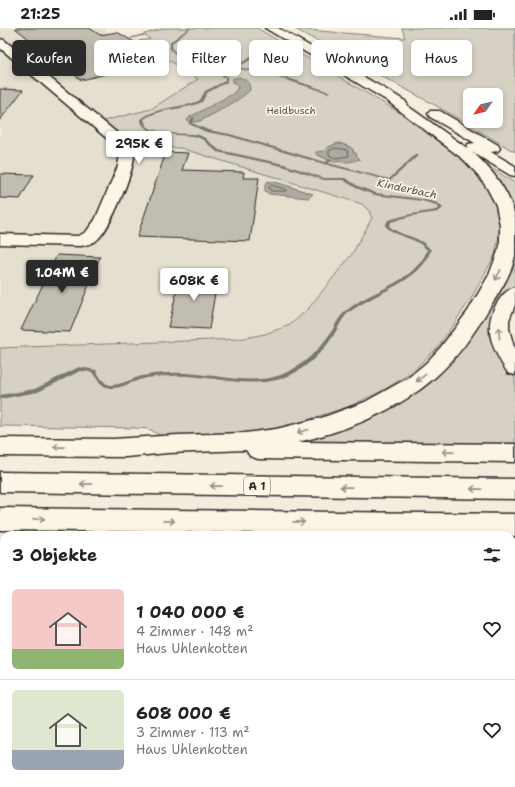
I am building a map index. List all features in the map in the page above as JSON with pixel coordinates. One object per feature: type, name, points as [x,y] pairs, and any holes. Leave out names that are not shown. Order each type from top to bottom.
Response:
[{"type":"main road","points":[[270,28],[515,172]]},
{"type":"main road","points":[[284,28],[422,106],[515,161]]},
{"type":"main road","points":[[0,42],[123,145],[127,154],[125,166],[103,221],[97,231],[88,238],[81,241],[66,242],[0,239]]},
{"type":"main road","points":[[112,448],[189,443],[254,441],[324,425],[363,412],[402,392],[433,368],[449,351],[472,320],[499,274],[509,246],[510,222],[505,203],[498,188],[480,165],[457,145],[420,121],[388,96]]},
{"type":"main road","points":[[515,293],[501,311],[498,330],[500,341],[515,368]]},
{"type":"main road","points":[[0,447],[515,453]]},
{"type":"main road","name":"A 1","points":[[0,482],[515,489]]},
{"type":"main road","points":[[0,519],[515,525]]},
{"type":"shaded area","points":[[0,28],[104,28],[114,37],[122,39],[134,38],[137,40],[94,40],[94,76],[169,76],[169,60],[177,66],[177,76],[193,76],[198,79],[151,109],[104,121],[133,147],[180,148],[362,204],[369,211],[372,218],[352,254],[308,309],[290,325],[265,334],[239,339],[0,348]]},
{"type":"green space","name":"Heidbusch","points":[[165,28],[257,28],[277,40],[249,40],[249,76],[303,76],[303,55],[311,60],[311,76],[338,76],[449,144],[480,175],[497,204],[500,231],[495,255],[471,299],[437,348],[409,374],[382,391],[350,406],[295,424],[252,433],[163,437],[149,429],[136,428],[0,426],[0,348],[239,339],[265,334],[290,325],[308,309],[352,254],[372,218],[369,211],[362,204],[180,148],[133,147],[103,121],[151,109],[198,79],[193,76],[241,76],[241,40],[177,40],[177,65],[169,60],[169,40],[144,40],[150,39],[145,35],[131,38]],"holes":[[[232,81],[248,92],[200,121],[187,120],[230,96],[238,87]],[[339,143],[350,147],[359,159],[334,162],[318,155],[331,146]]]},
{"type":"green space","points":[[402,28],[515,28],[515,152],[474,128],[503,128],[503,88],[463,88],[463,121],[381,76],[403,76],[403,40],[315,40],[295,29],[405,38]]},
{"type":"green space","points":[[490,167],[515,183],[515,217],[508,197],[488,168]]},
{"type":"green space","points":[[515,246],[515,286],[508,291],[510,372],[515,378],[515,446],[289,443],[415,387]]},
{"type":"water","points":[[239,77],[246,80],[250,88],[250,90],[241,98],[201,120],[190,122],[187,120],[234,93],[238,87],[232,79]]},
{"type":"water","points":[[335,144],[342,144],[353,149],[353,152],[357,154],[356,155],[360,159],[343,162],[327,159],[316,154],[316,152],[324,151]]},
{"type":"water","points":[[268,181],[313,194],[308,198],[269,194],[265,191],[265,185]]},
{"type":"building","points":[[15,28],[89,28],[100,35],[117,32],[131,40],[94,40],[94,76],[98,76],[81,80],[76,76],[86,76],[86,40],[30,40]]},
{"type":"building","points":[[0,89],[23,90],[0,120]]},
{"type":"building","points":[[166,152],[188,153],[182,170],[244,172],[243,178],[259,178],[250,241],[137,237]]},
{"type":"building","points":[[0,174],[34,175],[20,199],[0,198]]},
{"type":"building","points":[[57,255],[100,257],[70,332],[21,330]]},
{"type":"building","points":[[181,274],[218,275],[209,329],[168,327]]},
{"type":"waterway","name":"Kinderbach","points":[[177,55],[171,49],[171,43],[190,28]]},
{"type":"waterway","points":[[241,64],[249,60]]},
{"type":"waterway","points":[[241,68],[284,78],[329,92]]},
{"type":"waterway","name":"Kinderbach","points":[[0,397],[36,391],[79,369],[94,371],[98,378],[109,386],[120,385],[146,377],[171,374],[198,375],[242,380],[270,379],[283,376],[301,366],[319,351],[347,312],[406,277],[424,260],[429,250],[425,245],[397,233],[387,226],[389,221],[411,215],[437,211],[441,208],[437,204],[422,200],[375,194],[357,187],[344,179],[324,179],[283,165],[218,151],[198,136],[166,134],[149,130],[144,125],[142,119],[155,112],[190,105],[201,101],[206,92],[226,81],[224,76]]},
{"type":"waterway","points":[[194,118],[190,123],[207,131],[229,135],[325,163],[331,160]]},
{"type":"waterway","points":[[326,163],[390,180],[417,155]]}]
